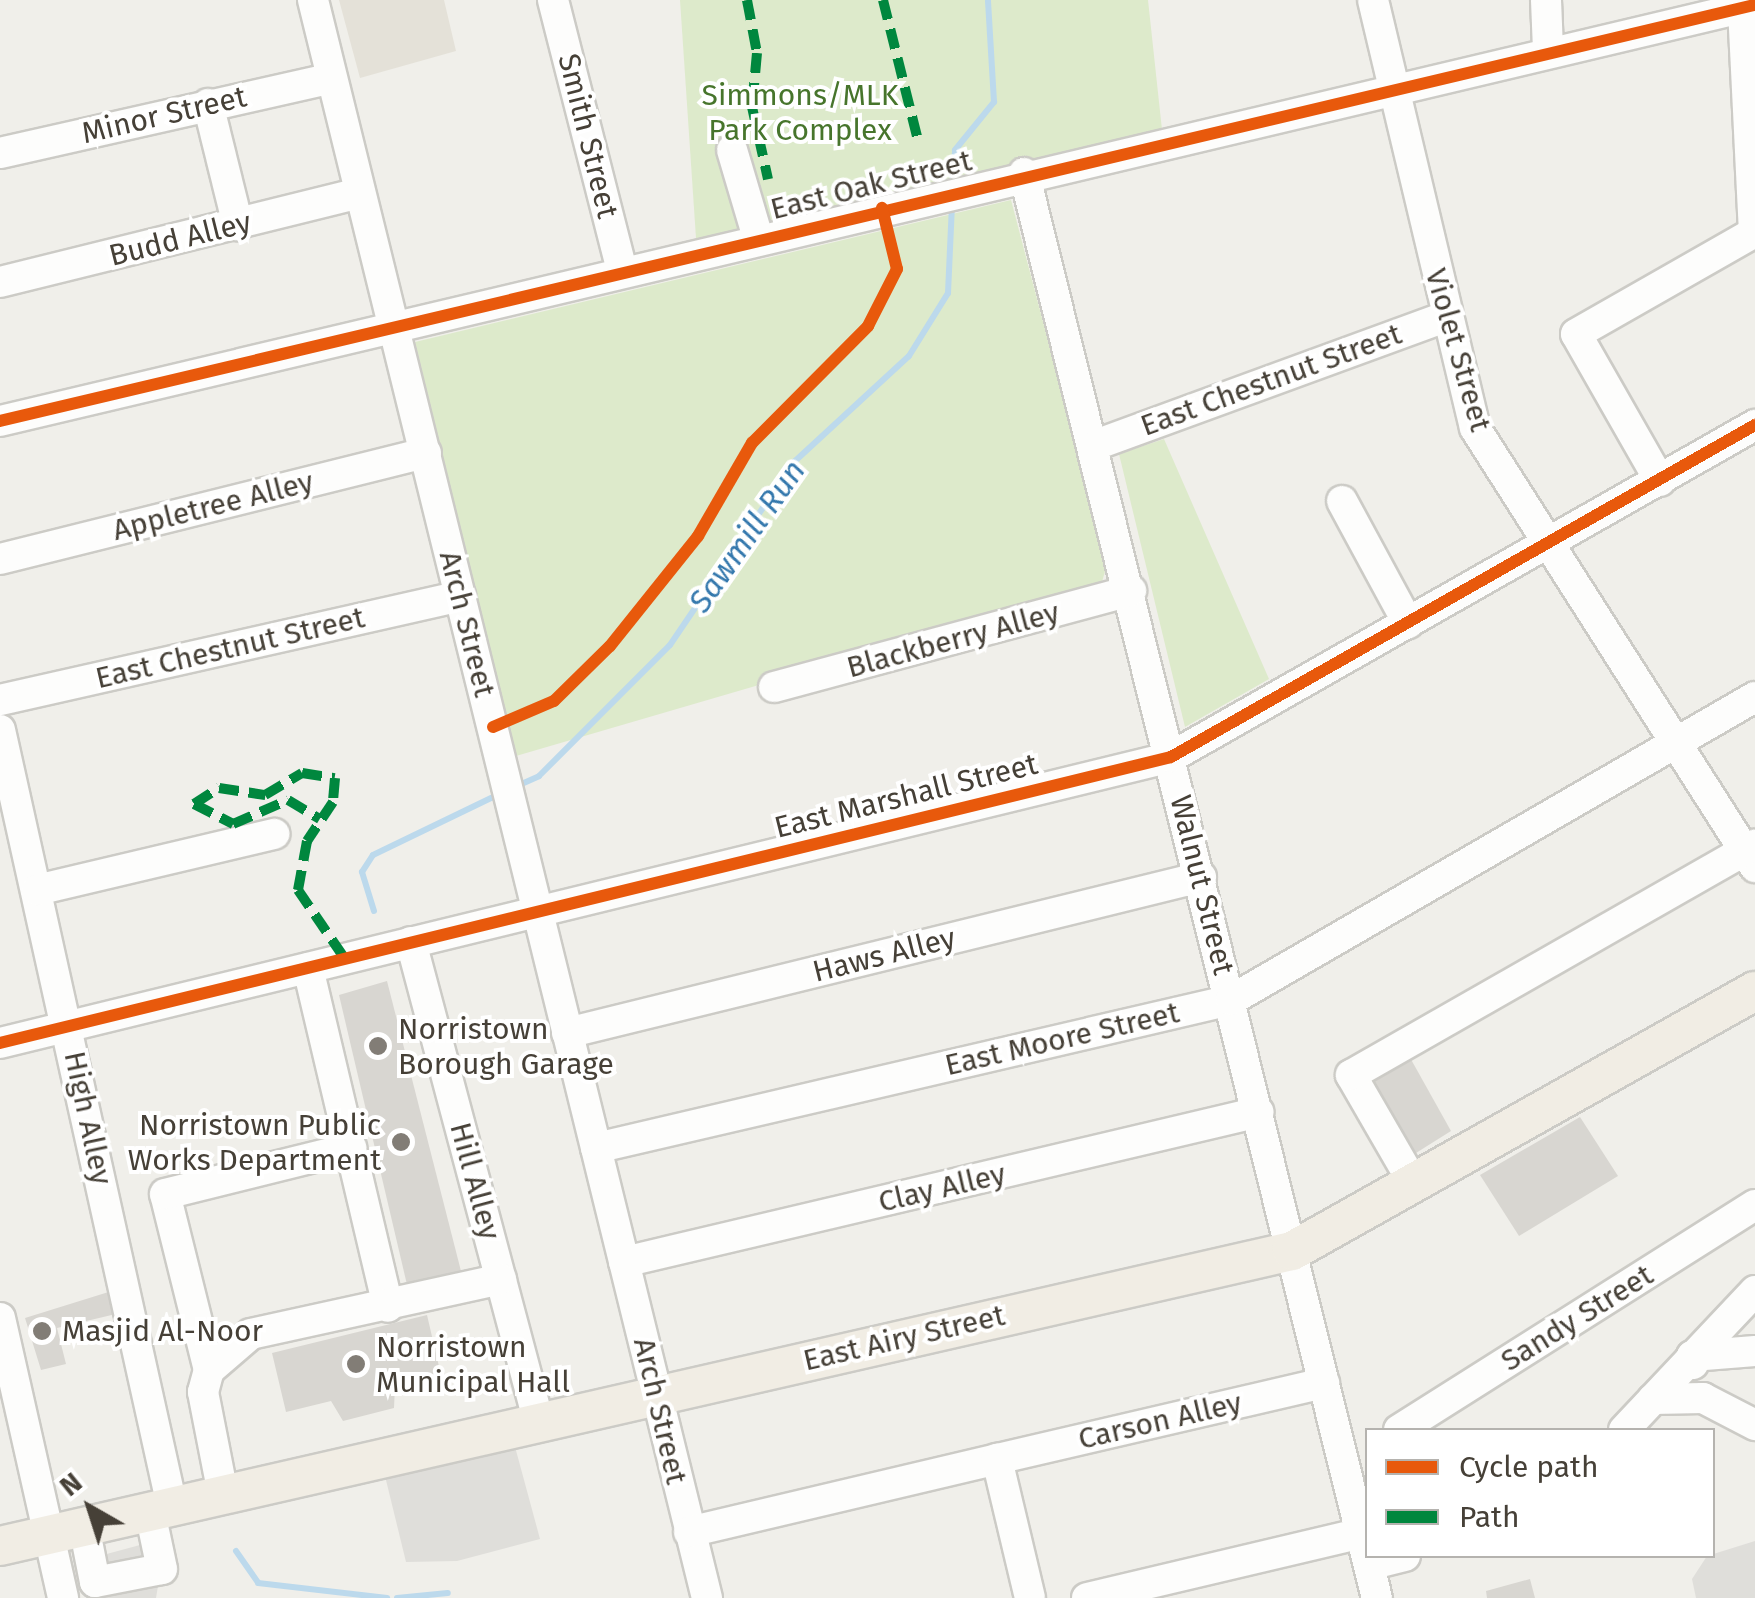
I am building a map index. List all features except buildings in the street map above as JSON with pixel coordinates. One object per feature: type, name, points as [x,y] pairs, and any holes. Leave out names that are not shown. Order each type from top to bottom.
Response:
[{"type":"main road","name":"East Airy Street","points":[[0,1546],[538,1420],[1292,1251],[1755,991]]},
{"type":"street","name":"Arch Street","points":[[313,0],[328,79],[426,454],[535,912],[707,1598]]},
{"type":"street","name":"Smith Street","points":[[553,0],[622,271]]},
{"type":"street","name":"Violet Street","points":[[1373,0],[1445,317],[1475,428],[1545,545],[1752,855]]},
{"type":"street","points":[[1546,0],[1548,49]]},
{"type":"street","name":"East Oak Street","points":[[0,421],[1393,84],[1749,6]]},
{"type":"street","points":[[1660,481],[1576,334],[1755,232],[1749,6]]},
{"type":"street","name":"Minor Street","points":[[0,153],[328,79]]},
{"type":"street","points":[[208,104],[238,225]]},
{"type":"street","points":[[732,150],[758,238]]},
{"type":"street","name":"Walnut Street","points":[[1024,173],[1098,444],[1324,1382],[1356,1458],[1365,1549]]},
{"type":"street","name":"Budd Alley","points":[[0,282],[359,194]]},
{"type":"street","name":"East Chestnut Street","points":[[1098,444],[1445,317]]},
{"type":"street","name":"East Marshall Street","points":[[0,1042],[1171,757],[1755,425]]},
{"type":"street","name":"Appletree Alley","points":[[0,559],[426,454]]},
{"type":"street","points":[[1342,501],[1408,623]]},
{"type":"street","name":"Blackberry Alley","points":[[774,687],[1131,592]]},
{"type":"street","name":"East Chestnut Street","points":[[0,700],[460,596]]},
{"type":"street","name":"East Moore Street","points":[[596,1148],[1231,1000],[1755,697]]},
{"type":"street","name":"High Alley","points":[[0,730],[68,1027],[161,1509],[162,1568],[96,1590]]},
{"type":"street","points":[[37,890],[274,834]]},
{"type":"street","points":[[1414,1184],[1351,1075],[1752,855]]},
{"type":"street","name":"Haws Alley","points":[[567,1033],[1200,877]]},
{"type":"street","name":"Hill Alley","points":[[411,942],[538,1420]]},
{"type":"street","points":[[308,968],[388,1307]]},
{"type":"street","name":"Clay Alley","points":[[624,1262],[1260,1112]]},
{"type":"street","points":[[223,1494],[201,1408],[208,1370],[165,1194],[350,1148]]},
{"type":"street","name":"Sandy Street","points":[[1402,1428],[1755,1205]]},
{"type":"street","points":[[208,1370],[252,1334],[299,1316],[388,1307],[500,1279]]},
{"type":"street","points":[[1626,1428],[1755,1290]]},
{"type":"street","points":[[0,1318],[66,1530],[96,1590]]},
{"type":"street","points":[[1692,1356],[1755,1350]]},
{"type":"street","points":[[1692,1356],[1703,1398]]},
{"type":"street","name":"Carson Alley","points":[[689,1532],[1324,1382]]},
{"type":"street","points":[[1653,1399],[1703,1398],[1755,1425]]},
{"type":"street","points":[[997,1459],[1030,1598]]},
{"type":"street","points":[[66,1530],[60,1587],[96,1590]]},
{"type":"street","points":[[1088,1598],[1361,1533]]},
{"type":"street","name":"Walnut Street","points":[[1367,1558],[1377,1598]]},
{"type":"street","points":[[1369,1565],[1397,1558]]},
{"type":"shaded area","points":[[339,0],[444,0],[456,51],[360,78]]},
{"type":"shaded area","points":[[514,1443],[540,1539],[457,1561],[406,1562],[385,1476]]},
{"type":"shaded area","points":[[166,1538],[156,1598],[86,1598],[77,1562]]},
{"type":"shaded area","points":[[1755,1541],[1755,1598],[1696,1598],[1692,1579],[1706,1558],[1715,1558],[1715,1554]]},
{"type":"green space","name":"Simmons/MLK Park Complex","points":[[680,0],[1148,0],[1163,139],[697,253]]},
{"type":"green space","name":"Simmons/MLK Park Complex","points":[[1011,200],[1107,565],[1101,585],[516,756],[415,342]]},
{"type":"green space","points":[[1164,439],[1269,679],[1185,727],[1119,454]]},
{"type":"waterway","name":"Sawmill Run","points":[[952,186],[955,150],[994,102],[988,0]]},
{"type":"waterway","name":"Sawmill Run","points":[[517,786],[539,776],[670,645],[794,462],[909,356],[948,293],[952,204]]},
{"type":"waterway","name":"Sawmill Run","points":[[374,911],[362,872],[373,855],[501,793]]},
{"type":"waterway","name":"Sawmill Run","points":[[236,1551],[258,1583],[387,1598]]},
{"type":"waterway","name":"Sawmill Run","points":[[397,1598],[448,1593]]},
{"type":"marked path","points":[[747,0],[757,53],[752,107],[768,179]]},
{"type":"marked path","points":[[883,0],[918,140]]},
{"type":"marked path","points":[[194,804],[219,788],[265,795],[302,773],[335,778],[333,802],[307,841],[298,890],[345,959]]},
{"type":"marked path","points":[[194,804],[233,824],[288,800],[320,819]]},
{"type":"cycle path","points":[[0,421],[1755,5]]},
{"type":"cycle path","points":[[493,727],[554,701],[610,646],[698,536],[752,443],[868,326],[897,269],[882,208]]},
{"type":"cycle path","points":[[0,1043],[1171,757],[1755,425]]},
{"type":"place","name":"Norristown Borough Garage","points":[[378,1046]]},
{"type":"place","name":"Norristown Public Works Department","points":[[401,1142]]},
{"type":"place","name":"Masjid Al-Noor","points":[[42,1331]]},
{"type":"place","name":"Norristown Municipal Hall","points":[[356,1364]]}]
